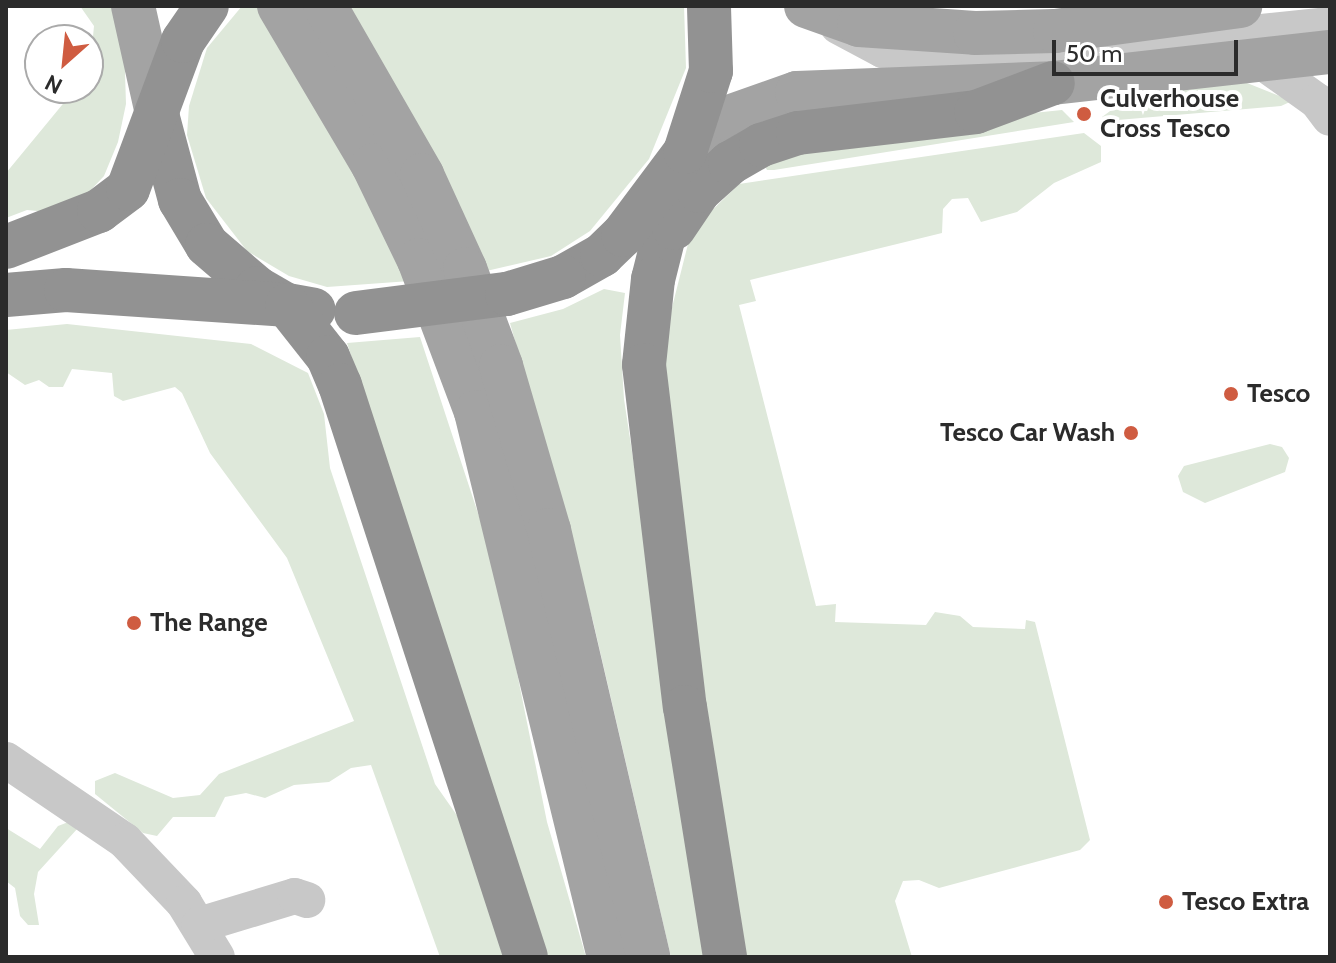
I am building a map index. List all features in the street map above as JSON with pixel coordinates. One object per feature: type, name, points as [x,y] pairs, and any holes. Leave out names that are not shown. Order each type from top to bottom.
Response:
[{"type":"highway","points":[[709,6],[711,71],[685,152],[660,251],[644,365],[685,707],[725,957]]},
{"type":"highway","points":[[6,247],[114,202],[136,174],[183,41],[205,8]]},
{"type":"highway","points":[[660,251],[699,191],[730,163],[761,145],[798,133],[976,112],[1053,83]]},
{"type":"highway","points":[[158,118],[180,200],[207,245],[226,264],[287,305],[328,357],[340,385],[526,957]]},
{"type":"highway","points":[[6,295],[66,290],[287,305],[356,313],[507,294],[563,277],[602,255],[623,235],[685,152]]},
{"type":"main road","points":[[133,6],[158,118]]},
{"type":"main road","points":[[279,6],[380,178],[419,260],[476,412],[609,957]]},
{"type":"main road","points":[[325,6],[422,175],[465,269],[501,366],[549,530],[648,957]]},
{"type":"main road","points":[[811,8],[859,25],[975,33],[1055,31],[1240,6]]},
{"type":"main road","points":[[685,152],[726,118],[797,93],[1053,83],[1261,61],[1328,22]]},
{"type":"street","points":[[811,8],[858,41],[883,50],[979,56],[1057,53],[1328,22]]},
{"type":"street","points":[[1261,61],[1317,101],[1330,118]]},
{"type":"street","points":[[6,760],[125,841],[167,883],[199,925],[217,957]]},
{"type":"street","points":[[199,925],[295,896],[307,900]]},
{"type":"green space","points":[[80,6],[119,6],[131,64],[125,73],[126,104],[118,142],[104,176],[88,193],[48,212],[27,210],[6,218],[6,173],[63,104],[104,104],[104,24],[93,24]]},
{"type":"green space","points":[[242,6],[260,6],[289,51],[410,281],[327,287],[289,276],[247,251],[206,198],[187,135],[189,106],[207,48]]},
{"type":"green space","points":[[341,6],[684,6],[686,68],[649,159],[590,231],[551,256],[482,272]]},
{"type":"green space","points":[[1247,83],[1292,101],[1281,106],[1106,121],[1102,117],[1121,103],[1194,84]]},
{"type":"green space","points":[[1062,110],[1074,122],[774,170],[767,170],[758,154],[869,130]]},
{"type":"green space","points":[[1084,133],[1101,146],[1101,162],[1054,183],[1017,212],[981,222],[968,198],[952,199],[943,209],[942,233],[750,280],[756,301],[739,305],[816,606],[836,604],[835,622],[926,625],[935,612],[960,616],[973,627],[1025,629],[1026,620],[1035,622],[1090,840],[1080,850],[939,888],[919,880],[903,881],[895,901],[912,957],[741,957],[659,359],[688,244],[698,224],[739,184]]},
{"type":"green space","points":[[604,289],[625,293],[620,335],[624,399],[709,957],[671,957],[593,621],[510,323],[563,309]]},
{"type":"green space","points":[[67,324],[251,344],[308,373],[324,414],[330,468],[435,784],[463,824],[509,957],[440,957],[371,765],[351,768],[329,782],[294,785],[265,798],[246,793],[225,797],[215,817],[173,817],[157,836],[143,833],[95,794],[95,781],[115,773],[173,798],[200,795],[219,774],[354,721],[287,558],[210,453],[182,393],[175,387],[123,401],[114,396],[112,373],[72,369],[63,387],[49,387],[39,380],[25,385],[6,372],[6,330]]},
{"type":"green space","points":[[420,337],[496,568],[547,822],[586,957],[540,957],[347,343]]},
{"type":"green space","points":[[1270,444],[1282,447],[1289,458],[1285,472],[1205,503],[1183,492],[1178,476],[1184,466]]},
{"type":"green space","points":[[71,821],[78,828],[38,872],[34,894],[39,925],[28,925],[20,916],[15,888],[6,881],[6,828],[40,849],[58,826]]},
{"type":"place","name":"Culverhouse Cross Tesco","points":[[1084,114]]},
{"type":"place","name":"Tesco","points":[[1231,394]]},
{"type":"place","name":"Tesco Car Wash","points":[[1131,433]]},
{"type":"place","name":"The Range","points":[[134,623]]},
{"type":"place","name":"Tesco Extra","points":[[1166,902]]}]
